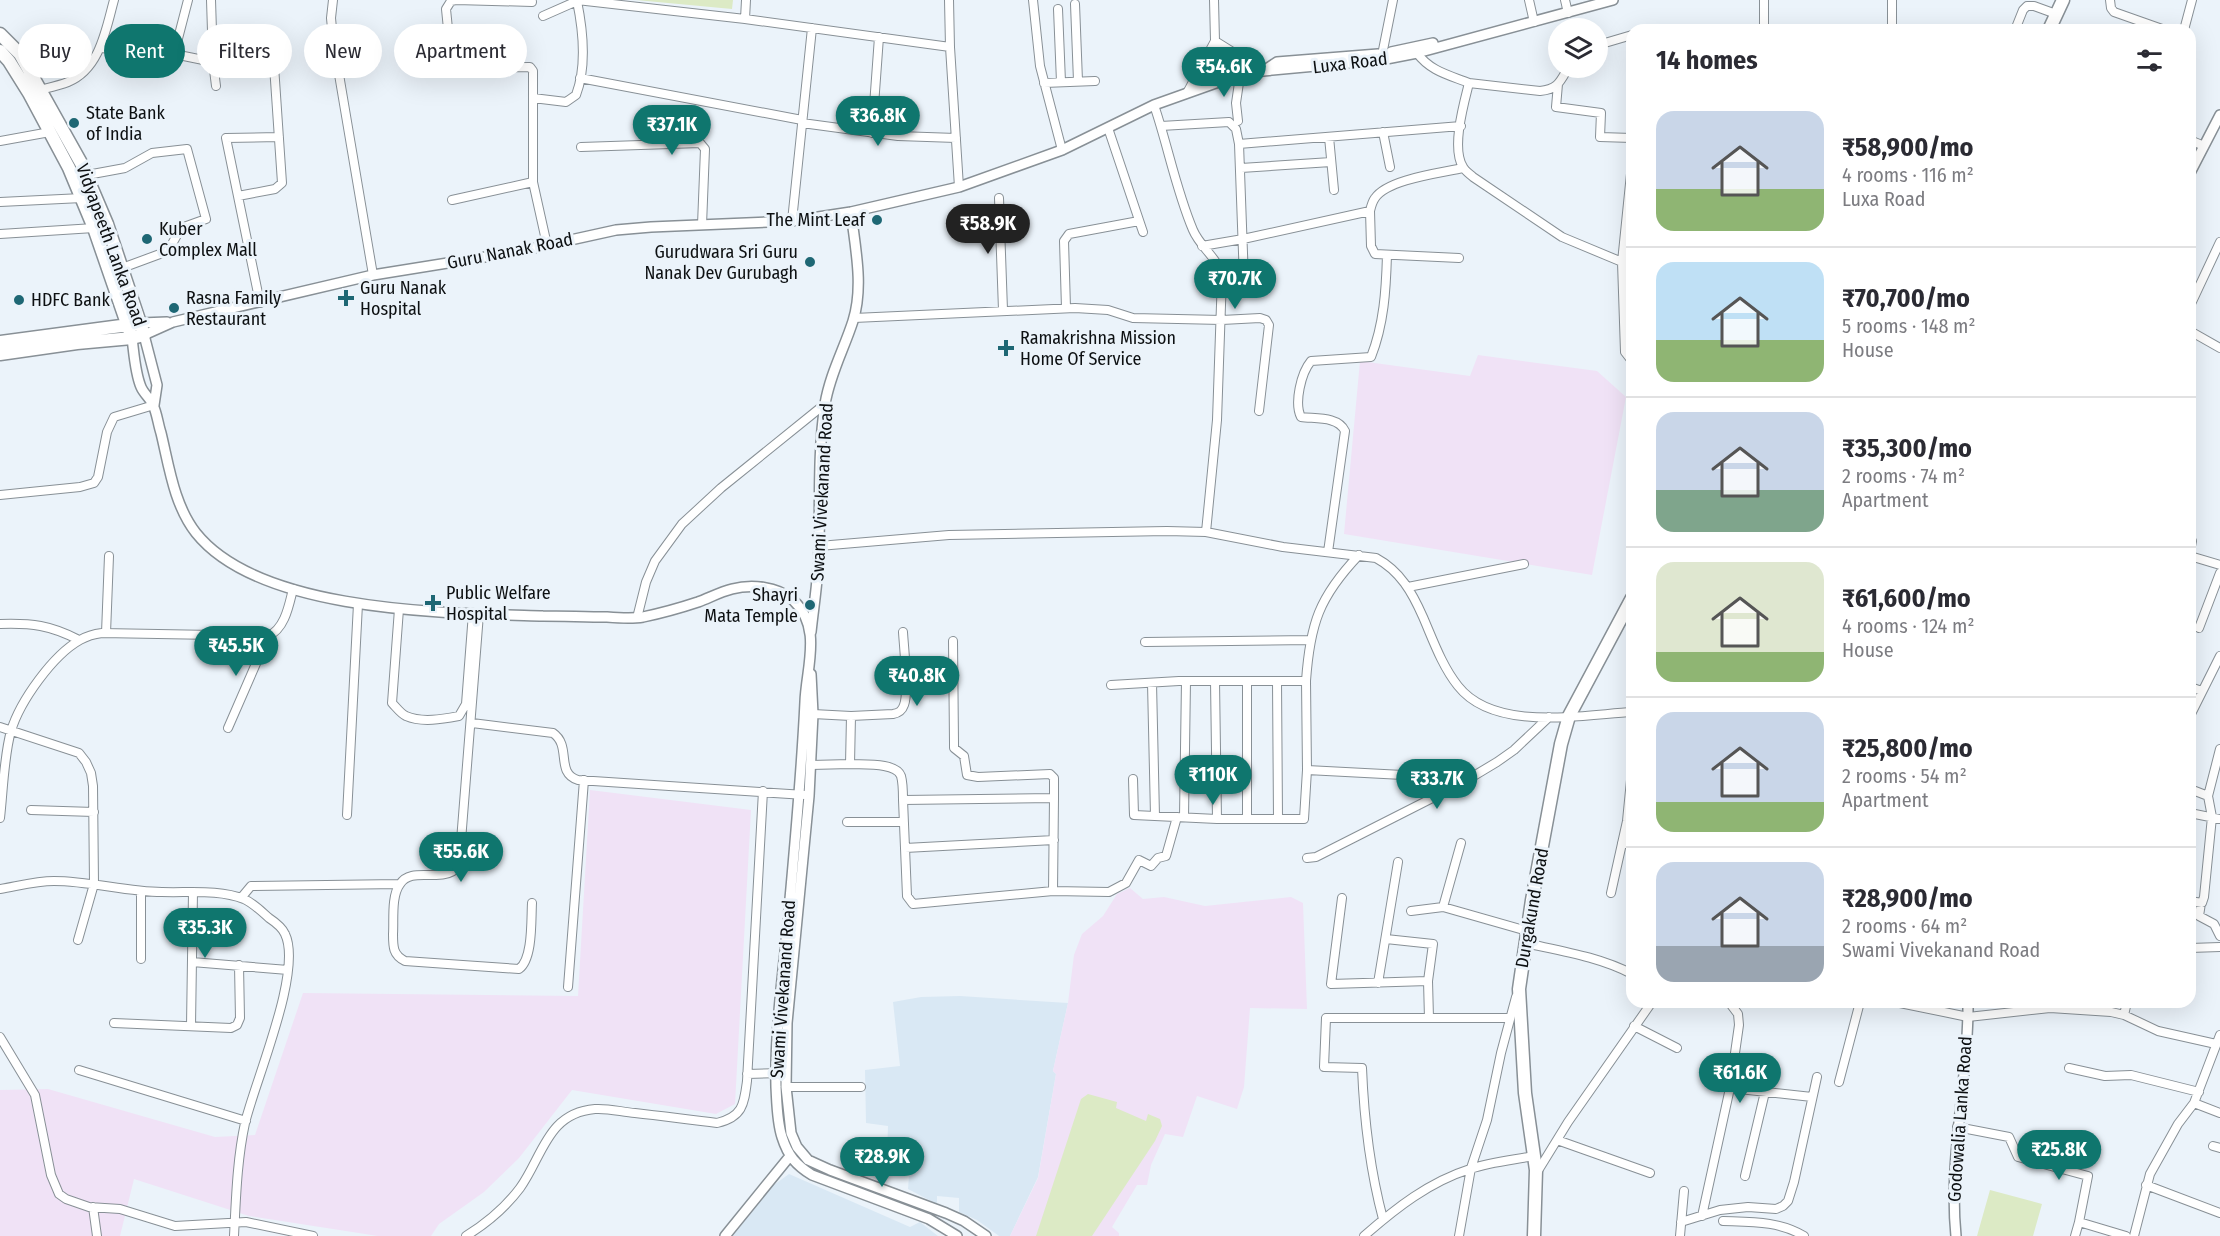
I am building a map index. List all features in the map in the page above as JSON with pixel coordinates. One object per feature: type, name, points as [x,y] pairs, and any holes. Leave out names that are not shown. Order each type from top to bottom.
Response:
[{"type":"main road","points":[[2052,24],[2063,0]]},
{"type":"main road","name":"Vidyapeeth Lanka Road","points":[[0,34],[20,54],[42,89],[87,175],[143,329]]},
{"type":"main road","name":"Vidyapeeth Lanka Road","points":[[0,51],[29,93],[69,168],[94,228],[132,338]]},
{"type":"main road","name":"Guru Nanak Road","points":[[0,342],[128,325],[143,329]]},
{"type":"main road","name":"Guru Nanak Road","points":[[0,354],[132,338],[143,329]]},
{"type":"main road","name":"Durgakund Road","points":[[1534,1236],[1536,1175],[1525,1093],[1519,989],[1526,937],[1561,744],[1569,716],[1626,609]]},
{"type":"street","points":[[29,93],[69,82],[81,75],[100,48],[114,0]]},
{"type":"street","points":[[182,24],[188,0]]},
{"type":"street","points":[[211,0],[212,24]]},
{"type":"street","points":[[333,0],[333,39],[373,275]]},
{"type":"street","points":[[532,2],[456,0],[447,4],[446,9],[450,49],[455,63],[466,68],[530,67],[533,71],[533,182],[547,245]]},
{"type":"street","points":[[533,98],[566,102],[576,95],[580,78],[582,38],[577,0]]},
{"type":"street","points":[[543,16],[577,0],[812,27],[950,47]]},
{"type":"street","points":[[745,19],[746,0]]},
{"type":"street","points":[[949,0],[959,187]]},
{"type":"street","points":[[1033,0],[1036,47],[1062,150]]},
{"type":"street","points":[[1187,93],[1215,41],[1214,0]]},
{"type":"street","points":[[1393,0],[1382,57],[1533,20],[1529,0]]},
{"type":"street","points":[[1567,7],[1593,0]]},
{"type":"street","name":"Luxa Road","points":[[852,212],[959,187],[1062,150],[1154,105],[1240,76],[1263,71],[1417,53],[1533,20],[1567,7],[1613,0]]},
{"type":"street","points":[[1764,0],[1764,24]]},
{"type":"street","points":[[1892,0],[1892,24]]},
{"type":"street","points":[[2110,0],[2114,12],[2137,24]]},
{"type":"street","points":[[2186,24],[2192,0]]},
{"type":"street","points":[[1075,4],[1078,81]]},
{"type":"street","points":[[2017,24],[2027,6],[2034,6],[2056,14]]},
{"type":"street","points":[[1058,9],[1060,82]]},
{"type":"street","points":[[792,221],[812,27]]},
{"type":"street","points":[[872,133],[879,37]]},
{"type":"street","points":[[1608,42],[1626,37]]},
{"type":"street","points":[[1215,41],[1263,71]]},
{"type":"street","points":[[100,48],[104,48]]},
{"type":"street","points":[[1417,53],[1423,62],[1433,69],[1469,82],[1540,90],[1552,89],[1562,78]]},
{"type":"street","points":[[1238,121],[1236,103],[1240,76]]},
{"type":"street","points":[[215,78],[216,86]]},
{"type":"street","points":[[238,195],[275,189],[280,187],[283,180],[275,78]]},
{"type":"street","points":[[580,78],[802,122],[914,138],[956,138]]},
{"type":"street","points":[[1044,83],[1095,81]]},
{"type":"street","points":[[1469,82],[1461,126],[1459,156],[1463,168],[1546,228],[1590,250],[1622,262]]},
{"type":"street","points":[[1558,84],[1556,107],[1601,113],[1600,137],[1626,138]]},
{"type":"street","points":[[1154,105],[1189,221],[1202,246],[1221,268],[1223,288],[1217,420],[1206,532]]},
{"type":"street","points":[[2196,161],[2220,115]]},
{"type":"street","points":[[1161,126],[1229,122],[1236,129],[1241,168],[1245,274],[1243,284],[1236,289],[1223,288]]},
{"type":"street","points":[[1239,144],[1461,126]]},
{"type":"street","points":[[1108,128],[1143,232]]},
{"type":"street","points":[[0,141],[50,132]]},
{"type":"street","points":[[1383,132],[1390,167]]},
{"type":"street","points":[[260,303],[226,138],[279,136]]},
{"type":"street","points":[[1329,136],[1334,190]]},
{"type":"street","points":[[582,147],[700,143],[705,149],[702,225]]},
{"type":"street","points":[[2196,143],[2204,146]]},
{"type":"street","points":[[87,175],[125,168],[152,153],[187,149],[206,219],[181,228],[168,251],[122,268]]},
{"type":"street","points":[[1241,168],[1331,162]]},
{"type":"street","points":[[1459,258],[1379,255],[1373,251],[1370,211],[1377,195],[1394,185],[1463,168]]},
{"type":"street","points":[[452,200],[533,182]]},
{"type":"street","points":[[0,202],[82,198]]},
{"type":"street","points":[[999,198],[1003,310]]},
{"type":"street","points":[[1202,246],[1370,211]]},
{"type":"street","name":"Guru Nanak Road","points":[[143,329],[373,275],[472,260],[616,230],[792,221],[852,212]]},
{"type":"street","name":"Swami Vivekanand Road","points":[[811,632],[818,576],[819,492],[825,404],[829,384],[854,318],[858,285],[852,212]]},
{"type":"street","points":[[1066,308],[1064,241],[1070,234],[1139,221]]},
{"type":"street","points":[[0,234],[94,228]]},
{"type":"street","points":[[1626,228],[1622,262],[1626,353]]},
{"type":"street","points":[[2196,293],[2220,242]]},
{"type":"street","points":[[1328,552],[1345,431],[1342,425],[1335,421],[1301,417],[1297,409],[1305,368],[1311,361],[1371,357],[1378,341],[1385,298],[1387,255]]},
{"type":"street","points":[[854,318],[1066,308],[1108,310],[1133,318],[1222,320],[1260,318],[1266,320],[1269,326],[1259,411]]},
{"type":"street","name":"Vidyapeeth Lanka Road","points":[[143,329],[157,385],[154,405]]},
{"type":"street","points":[[2196,335],[2220,348]]},
{"type":"street","name":"Vidyapeeth Lanka Road","points":[[132,338],[140,386],[154,405],[177,496],[185,516],[213,550],[232,563],[261,577],[293,589],[358,604],[399,609],[476,614],[637,618],[671,611],[733,588],[758,587],[777,590],[793,600],[802,612],[811,632],[812,647]]},
{"type":"street","points":[[637,618],[646,582],[655,561],[682,524],[722,488],[825,404]]},
{"type":"street","points":[[0,495],[80,487],[94,483],[98,477],[107,432],[114,417],[154,405]]},
{"type":"street","points":[[819,546],[949,535],[1167,531],[1206,532],[1283,547],[1376,558],[1388,564],[1408,587],[1449,672],[1467,695],[1493,710],[1512,716],[1549,717],[1626,712]]},
{"type":"street","points":[[1132,779],[1134,815],[1217,819],[1304,819],[1307,770],[1306,681],[1311,640],[1320,608],[1328,592],[1359,555]]},
{"type":"street","points":[[106,633],[109,556]]},
{"type":"street","points":[[2196,556],[2220,565]]},
{"type":"street","points":[[1408,587],[1524,564]]},
{"type":"street","points":[[2199,628],[2220,573]]},
{"type":"street","points":[[0,818],[11,730],[36,684],[65,651],[79,640],[106,633],[268,636],[274,634],[279,628],[293,589]]},
{"type":"street","points":[[347,815],[358,604]]},
{"type":"street","points":[[399,609],[392,703],[405,716],[422,719],[443,720],[459,716],[466,704],[476,614]]},
{"type":"street","points":[[241,898],[251,886],[399,884],[415,875],[446,876],[453,873],[459,866],[472,723],[476,614]]},
{"type":"street","points":[[0,624],[39,624],[61,630],[79,640]]},
{"type":"street","points":[[813,714],[851,716],[899,713],[903,709],[905,693],[903,632]]},
{"type":"street","points":[[228,728],[268,636]]},
{"type":"street","points":[[1145,642],[1311,640]]},
{"type":"street","points":[[953,641],[954,748],[964,756],[968,775],[978,777],[1050,774],[1054,778],[1053,891]]},
{"type":"street","name":"Swami Vivekanand Road","points":[[790,1156],[781,1134],[781,1073],[805,795],[805,687],[810,669],[812,647]]},
{"type":"street","points":[[2196,704],[2220,656]]},
{"type":"street","name":"Swami Vivekanand Road","points":[[805,795],[811,765],[813,686],[810,669]]},
{"type":"street","points":[[1111,685],[1186,681],[1306,681]]},
{"type":"street","points":[[811,765],[886,766],[898,771],[901,776],[903,800],[908,896],[913,904],[1053,891],[1109,892],[1126,883],[1139,860],[1150,866],[1158,858],[1166,856],[1181,817],[1186,681]]},
{"type":"street","points":[[1215,681],[1217,819]]},
{"type":"street","points":[[1247,681],[1247,818]]},
{"type":"street","points":[[1277,681],[1278,818]]},
{"type":"street","points":[[1152,682],[1155,816]]},
{"type":"street","points":[[2196,689],[2202,691]]},
{"type":"street","points":[[850,764],[851,716]]},
{"type":"street","points":[[1307,858],[1316,857],[1462,783],[1514,750],[1549,717]]},
{"type":"street","points":[[472,723],[553,733],[563,745],[564,767],[572,778],[805,795]]},
{"type":"street","points":[[0,727],[79,753],[91,773],[94,812],[94,884],[78,940]]},
{"type":"street","points":[[2220,749],[2208,796],[2216,818],[2199,916],[2214,924],[2220,936]]},
{"type":"street","points":[[1307,770],[1403,775]]},
{"type":"street","points":[[568,987],[584,780]]},
{"type":"street","points":[[466,1236],[487,1223],[510,1201],[522,1185],[550,1134],[559,1123],[571,1115],[596,1109],[717,1123],[736,1116],[741,1108],[747,1074],[763,791]]},
{"type":"street","points":[[2196,791],[2208,796]]},
{"type":"street","points":[[903,800],[1054,798]]},
{"type":"street","points":[[31,810],[94,812]]},
{"type":"street","points":[[2196,814],[2216,818]]},
{"type":"street","points":[[847,822],[904,822]]},
{"type":"street","points":[[1611,893],[1626,825]]},
{"type":"street","points":[[905,848],[1054,840]]},
{"type":"street","points":[[1443,907],[1461,843]]},
{"type":"street","points":[[1622,843],[1626,844]]},
{"type":"street","points":[[1378,982],[1398,862]]},
{"type":"street","points":[[0,889],[51,881],[141,891],[193,892],[241,898],[259,909],[283,930],[288,946],[288,970],[280,1008],[246,1120],[238,1162],[234,1236]]},
{"type":"street","points":[[399,884],[395,906],[393,950],[397,958],[405,962],[519,969],[525,965],[528,956],[532,903]]},
{"type":"street","points":[[141,891],[141,959]]},
{"type":"street","points":[[191,1026],[193,892]]},
{"type":"street","points":[[1342,898],[1331,984],[1428,981]]},
{"type":"street","points":[[2196,902],[2201,903]]},
{"type":"street","points":[[1411,911],[1443,907],[1626,971]]},
{"type":"street","points":[[1386,939],[1433,944],[1428,981],[1429,1018]]},
{"type":"street","points":[[2196,948],[2220,947]]},
{"type":"street","points":[[192,962],[288,970]]},
{"type":"street","points":[[114,1023],[224,1028],[237,1025],[240,1009],[239,965]]},
{"type":"street","points":[[1459,1236],[1471,1168],[1488,1120],[1500,1053],[1519,989]]},
{"type":"street","points":[[1536,1175],[1557,1140],[1648,1008]]},
{"type":"street","points":[[1734,1008],[1737,1011]]},
{"type":"street","points":[[1702,1216],[1730,1088],[1739,1025],[1738,1008]]},
{"type":"street","points":[[1839,1082],[1858,1008]]},
{"type":"street","points":[[1924,1008],[1968,1017],[2056,1008],[2124,1015],[2158,1031],[2216,1044]]},
{"type":"street","name":"Godowalia Lanka Road","points":[[1956,1236],[1952,1199],[1968,1008]]},
{"type":"street","points":[[2124,1015],[2126,1008]]},
{"type":"street","points":[[1383,1219],[1367,1134],[1362,1068],[1324,1067],[1326,1018],[1510,1018]]},
{"type":"street","points":[[1634,1026],[1677,1048]]},
{"type":"street","points":[[2134,1236],[2146,1185],[2178,1124],[2194,1103],[2220,1035]]},
{"type":"street","points":[[0,1037],[35,1095],[51,1174],[59,1194],[76,1204],[120,1209],[175,1226],[235,1221],[261,1224],[313,1236]]},
{"type":"street","points":[[2069,1068],[2105,1076],[2131,1075],[2199,1092]]},
{"type":"street","points":[[79,1071],[246,1120]]},
{"type":"street","points":[[747,1074],[781,1073]]},
{"type":"street","name":"Swami Vivekanand Road","points":[[781,1073],[786,1087],[790,1133],[797,1147],[808,1160],[946,1213],[964,1221],[987,1236]]},
{"type":"street","points":[[1681,1222],[1735,1208],[1776,1209],[1788,1201],[1817,1077]]},
{"type":"street","points":[[786,1087],[861,1087]]},
{"type":"street","points":[[1730,1088],[1812,1097]]},
{"type":"street","points":[[1745,1176],[1765,1092]]},
{"type":"street","points":[[2194,1103],[2220,1113]]},
{"type":"street","points":[[1957,1127],[2009,1137],[2018,1157],[2088,1176],[2075,1236]]},
{"type":"street","points":[[1557,1140],[1650,1173]]},
{"type":"street","points":[[725,1236],[790,1156],[798,1166],[813,1174],[929,1219],[957,1236]]},
{"type":"street","points":[[1364,1236],[1383,1219],[1433,1185],[1471,1168],[1534,1156]]},
{"type":"street","points":[[2146,1185],[2220,1214]]},
{"type":"street","points":[[1680,1236],[1684,1191]]},
{"type":"street","points":[[93,1207],[97,1236]]},
{"type":"street","points":[[1723,1221],[1774,1224],[1804,1236]]},
{"type":"street","points":[[2079,1222],[2126,1236]]},
{"type":"shaded area","points":[[1478,355],[1597,371],[1626,397],[1592,575],[1344,534],[1360,361],[1470,376]]},
{"type":"shaded area","points":[[590,790],[751,810],[735,1104],[716,1114],[572,1090],[519,1158],[484,1192],[439,1224],[431,1236],[378,1236],[249,1216],[134,1179],[120,1236],[0,1236],[0,1090],[48,1089],[215,1137],[255,1135],[303,993],[578,996]]},
{"type":"shaded area","points":[[1130,888],[1143,899],[1164,897],[1205,906],[1291,897],[1303,903],[1307,1009],[1250,1008],[1244,1087],[1237,1109],[1197,1096],[1183,1137],[1165,1134],[1151,1165],[1147,1185],[1137,1185],[1112,1227],[1119,1233],[1119,1236],[1010,1236],[1038,1178],[1056,1074],[1053,1071],[1068,1003],[1074,955],[1082,934],[1103,916],[1117,894]]},
{"type":"shaded area","points":[[960,996],[1068,1003],[1053,1071],[1056,1074],[1038,1177],[1010,1236],[999,1236],[977,1220],[959,1212],[959,1198],[937,1196],[937,1204],[908,1189],[910,1162],[900,1162],[887,1154],[888,1126],[866,1123],[865,1070],[900,1066],[893,1002],[921,997]]},
{"type":"shaded area","points":[[789,1174],[910,1227],[920,1222],[938,1236],[733,1236],[771,1187]]},
{"type":"green space","points":[[636,0],[733,0],[732,9]]},
{"type":"green space","points":[[1088,1094],[1117,1102],[1116,1108],[1146,1121],[1148,1114],[1160,1119],[1162,1126],[1155,1141],[1092,1236],[1036,1236],[1081,1099]]},
{"type":"green space","points":[[1990,1190],[2042,1204],[2033,1236],[1977,1236]]},
{"type":"place","name":"State Bank of India","points":[[74,123]]},
{"type":"place","name":"The Mint Leaf","points":[[877,220]]},
{"type":"place","name":"Kuber Complex Mall","points":[[147,239]]},
{"type":"place","name":"Gurudwara Sri Guru Nanak Dev Gurubagh","points":[[810,262]]},
{"type":"place","name":"Guru Nanak Hospital","points":[[346,298]]},
{"type":"place","name":"HDFC Bank","points":[[19,300]]},
{"type":"place","name":"Rasna Family Restaurant","points":[[174,308]]},
{"type":"place","name":"Ramakrishna Mission Home Of Service","points":[[1006,348]]},
{"type":"place","name":"Public Welfare Hospital","points":[[433,603]]},
{"type":"place","name":"Shayri Mata Temple","points":[[810,605]]}]
